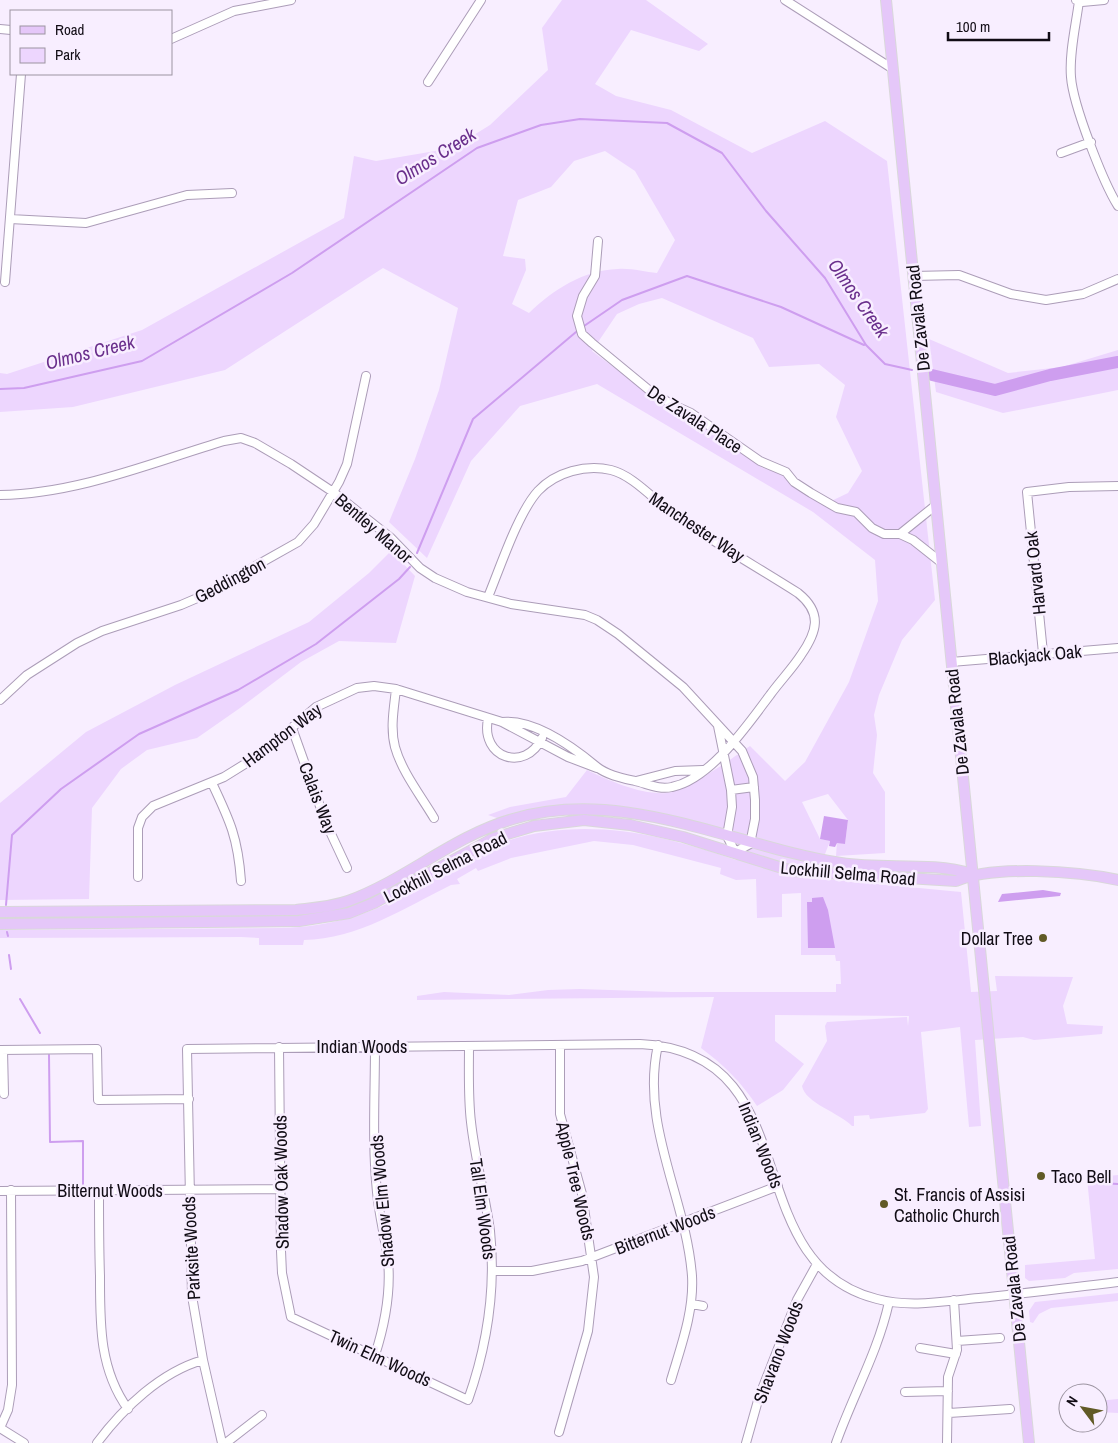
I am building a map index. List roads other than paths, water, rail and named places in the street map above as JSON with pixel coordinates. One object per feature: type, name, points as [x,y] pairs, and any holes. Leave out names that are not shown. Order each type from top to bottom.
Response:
[{"type":"main road","name":"De Zavala Road","points":[[886,0],[1029,1443]]},
{"type":"main road","name":"Lockhill Selma Road","points":[[0,912],[296,910],[346,901],[396,878],[470,834],[514,818],[578,808],[621,811],[690,824],[750,844],[844,863],[954,869],[972,874],[1001,872],[1068,873],[1118,880]]},
{"type":"main road","name":"Lockhill Selma Road","points":[[0,924],[299,921],[349,913],[402,889],[494,838],[527,828],[584,820],[630,825],[736,852],[774,866],[805,872],[956,881],[972,874]]},
{"type":"street","points":[[172,39],[234,11],[291,0]]},
{"type":"street","points":[[428,82],[481,0]]},
{"type":"street","points":[[785,0],[893,69]]},
{"type":"street","points":[[1104,0],[1077,1],[1071,76],[1077,106],[1118,206]]},
{"type":"street","points":[[5,282],[20,75]]},
{"type":"street","points":[[1061,154],[1091,142]]},
{"type":"street","points":[[10,219],[86,223],[187,195],[232,194]]},
{"type":"street","name":"De Zavala Place","points":[[598,241],[595,276],[583,296],[577,316],[582,334],[592,344],[649,390],[691,413],[760,461],[786,472],[794,482],[811,493],[837,508],[856,512],[872,528],[884,534],[900,534],[913,540],[942,563]]},
{"type":"street","points":[[913,276],[952,274],[1011,294],[1046,300],[1084,294],[1118,279]]},
{"type":"street","name":"Geddington","points":[[0,700],[27,675],[77,643],[102,631],[181,605],[202,596],[289,548],[306,534],[333,492],[348,464],[366,376]]},
{"type":"street","name":"Bentley Manor","points":[[0,495],[23,494],[82,484],[224,441],[241,438],[255,443],[333,492],[391,538],[427,574],[467,592],[531,608],[572,612],[597,620],[683,686],[718,726],[734,741],[748,764],[754,787],[755,819],[750,844]]},
{"type":"street","name":"Manchester Way","points":[[488,597],[523,516],[537,493],[548,482],[556,477],[583,469],[612,470],[624,475],[674,515],[798,593],[812,609],[816,627],[801,655],[734,741]]},
{"type":"street","name":"Harvard Oak","points":[[1043,654],[1027,492],[1069,487],[1118,486]]},
{"type":"street","points":[[900,534],[936,505]]},
{"type":"street","name":"Blackjack Oak","points":[[951,662],[1118,648]]},
{"type":"street","name":"Hampton Way","points":[[138,877],[138,828],[146,812],[160,803],[212,783],[261,754],[316,707],[357,688],[374,686],[396,689],[488,719],[516,722],[573,747],[598,768],[614,776],[651,786],[672,787],[689,781],[724,753],[734,741]]},
{"type":"street","points":[[396,689],[393,724],[395,747],[404,767],[434,818]]},
{"type":"street","points":[[488,719],[486,728],[490,744],[504,756],[515,758],[528,755],[540,742],[544,734]]},
{"type":"street","name":"Hampton Way","points":[[502,722],[584,765],[598,768]]},
{"type":"street","name":"Bentley Manor","points":[[718,726],[731,790],[732,807],[728,836]]},
{"type":"street","name":"Calais Way","points":[[292,728],[326,823],[347,868]]},
{"type":"street","points":[[636,782],[675,772],[703,770]]},
{"type":"street","points":[[212,783],[235,833],[239,848],[241,881]]},
{"type":"street","points":[[731,790],[754,787]]},
{"type":"street","points":[[728,836],[736,852],[750,844]]},
{"type":"street","points":[[396,878],[402,889]]},
{"type":"street","points":[[140,923],[141,912]]},
{"type":"street","name":"Apple Tree Woods","points":[[559,1432],[588,1331],[594,1277],[582,1194],[560,1114],[560,1045]]},
{"type":"street","points":[[658,1045],[654,1069],[655,1114],[661,1147],[690,1255],[692,1304],[671,1380]]},
{"type":"street","name":"Indian Woods","points":[[187,1049],[279,1046],[658,1045],[678,1049],[701,1059],[732,1083],[753,1115],[794,1230],[817,1264],[849,1288],[889,1302],[916,1304],[1118,1282]]},
{"type":"street","name":"Shadow Oak Woods","points":[[279,1046],[282,1273],[291,1317]]},
{"type":"street","name":"Shadow Elm Woods","points":[[375,1046],[375,1165],[377,1193],[388,1262],[388,1286],[383,1332],[375,1355]]},
{"type":"street","name":"Tall Elm Woods","points":[[468,1400],[483,1350],[492,1271],[490,1232],[471,1121],[469,1046]]},
{"type":"street","points":[[4,1094],[2,1050],[97,1049],[98,1100],[189,1099]]},
{"type":"street","name":"Parksite Woods","points":[[187,1049],[189,1099],[188,1189],[192,1296],[203,1360],[222,1443]]},
{"type":"street","name":"Bitternut Woods","points":[[492,1271],[548,1269],[592,1258],[778,1186]]},
{"type":"street","name":"Bitternut Woods","points":[[0,1191],[281,1189]]},
{"type":"street","points":[[11,1190],[12,1385],[8,1410],[0,1428],[24,1443]]},
{"type":"street","points":[[99,1190],[101,1339],[108,1369],[116,1390],[128,1409]]},
{"type":"street","name":"Shavano Woods","points":[[746,1443],[759,1398],[797,1300],[817,1264]]},
{"type":"street","points":[[947,1443],[948,1377],[956,1354],[957,1341],[954,1300]]},
{"type":"street","points":[[836,1443],[846,1415],[874,1355],[889,1302]]},
{"type":"street","points":[[692,1304],[703,1306]]},
{"type":"street","name":"Twin Elm Woods","points":[[291,1317],[468,1400]]},
{"type":"street","points":[[957,1341],[1000,1338]]},
{"type":"street","points":[[920,1348],[956,1354]]},
{"type":"street","points":[[97,1443],[128,1409],[172,1373],[188,1364],[203,1360]]},
{"type":"street","points":[[905,1392],[948,1391]]},
{"type":"street","points":[[948,1413],[1010,1409]]},
{"type":"street","points":[[226,1443],[262,1415]]},
{"type":"waterway","name":"Olmos Creek","points":[[0,389],[24,388],[142,361],[292,273],[477,148],[541,125],[580,119],[667,123],[722,153],[766,211],[825,278],[866,345],[885,364],[912,370]]},
{"type":"waterway","points":[[584,326],[622,300],[687,276],[781,307],[864,345]]},
{"type":"waterway","points":[[417,553],[473,419],[576,332]]},
{"type":"waterway","name":"Olmos Creek","points":[[932,375],[995,390],[1050,375],[1118,362]]},
{"type":"waterway","points":[[6,905],[12,835],[61,789],[139,734],[238,690],[316,644],[399,579],[410,567]]},
{"type":"waterway","points":[[7,932],[8,936]]},
{"type":"waterway","points":[[9,955],[11,969]]},
{"type":"waterway","points":[[20,999],[40,1033]]},
{"type":"waterway","points":[[49,1055],[50,1142],[83,1141],[83,1186]]},
{"type":"waterway","points":[[1099,1183],[1118,1184]]},
{"type":"place","name":"Dollar Tree","points":[[1043,938]]},
{"type":"place","name":"Taco Bell","points":[[1041,1176]]},
{"type":"place","name":"St. Francis of Assisi Catholic Church","points":[[884,1204]]}]
